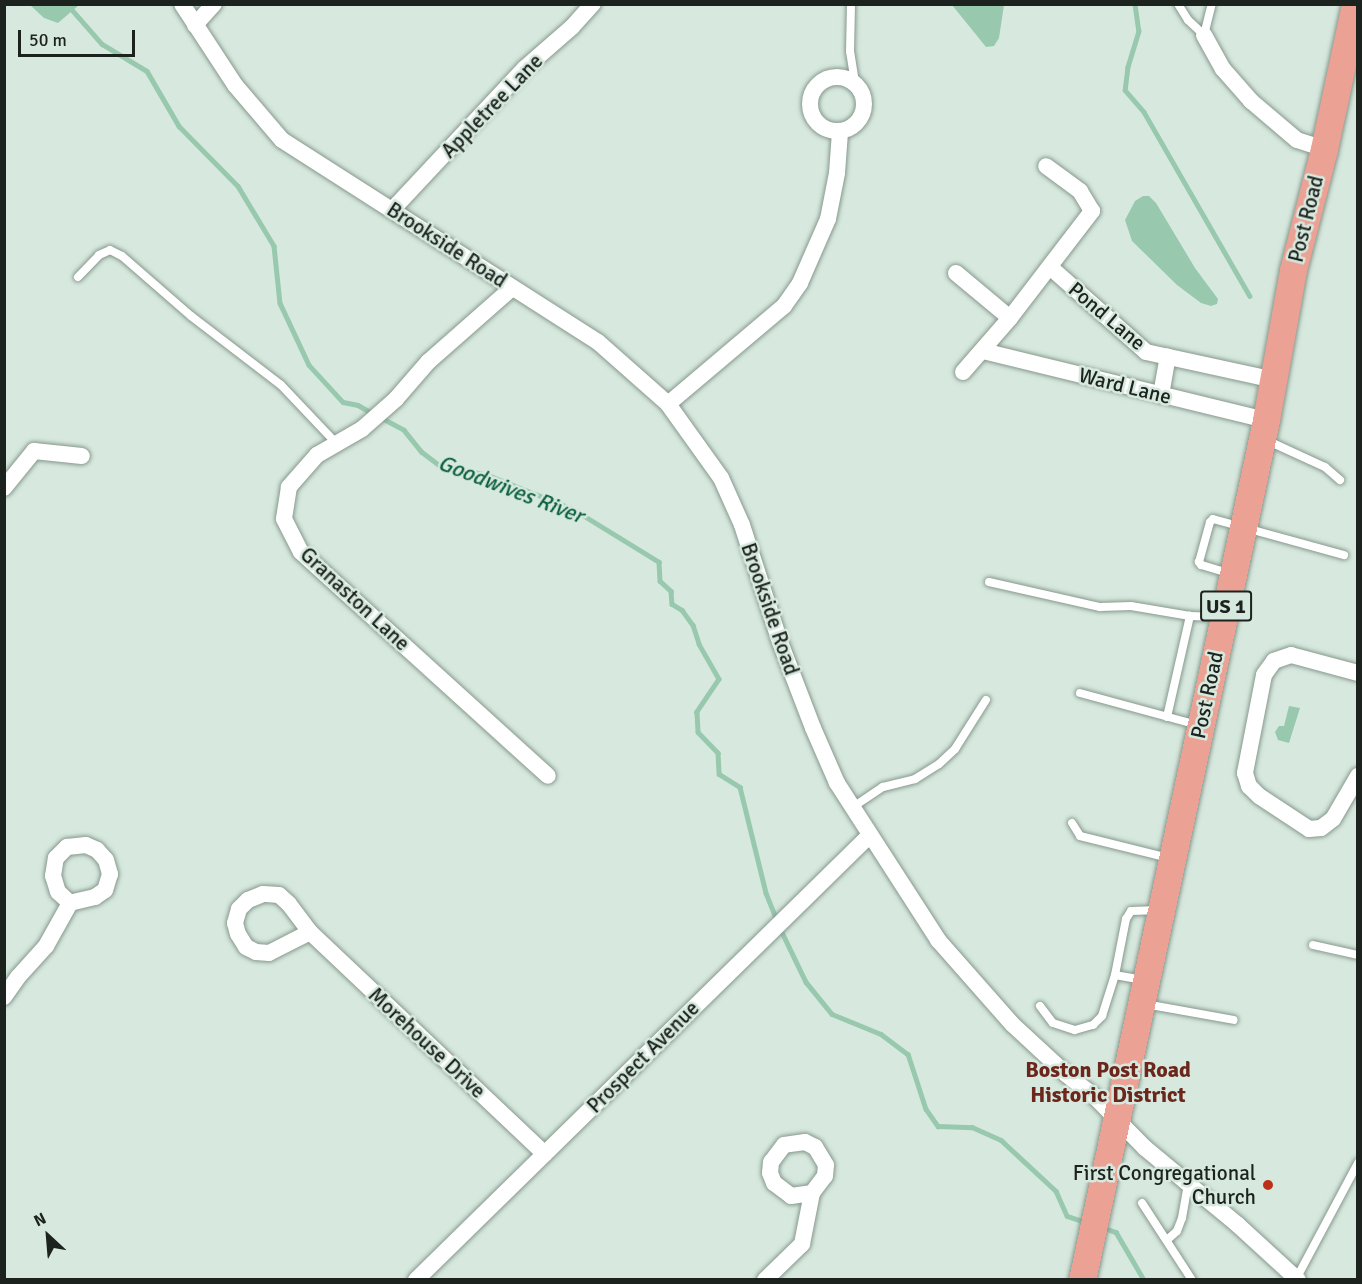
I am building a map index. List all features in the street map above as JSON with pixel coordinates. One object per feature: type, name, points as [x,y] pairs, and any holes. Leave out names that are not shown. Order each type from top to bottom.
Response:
[{"type":"main road","name":"Post Road","points":[[1082,1280],[1264,429],[1293,270],[1324,149],[1348,87],[1355,4]]},
{"type":"street","name":"Brookside Road","points":[[182,4],[235,85],[282,140],[598,342],[668,404],[721,478],[742,525],[780,642],[814,732],[837,783],[938,940],[1012,1023],[1067,1075],[1093,1095],[1117,1121],[1297,1279]]},
{"type":"street","points":[[195,25],[214,4]]},
{"type":"street","name":"Appletree Lane","points":[[393,209],[525,68],[572,27],[593,4]]},
{"type":"street","points":[[1204,35],[1223,69],[1251,101],[1297,140],[1324,149]]},
{"type":"street","points":[[835,77],[855,83],[865,102],[864,112],[859,122],[840,132],[820,126],[813,117],[811,97],[816,87],[835,77]]},
{"type":"street","points":[[668,404],[784,306],[800,283],[828,219],[837,172],[840,132]]},
{"type":"street","points":[[963,372],[1010,318],[1092,211],[1080,191],[1046,165]]},
{"type":"street","name":"Pond Lane","points":[[1050,267],[1146,352],[1274,380]]},
{"type":"street","points":[[956,273],[1010,318]]},
{"type":"street","name":"Granaston Lane","points":[[512,288],[428,362],[396,399],[362,429],[317,455],[289,487],[284,519],[301,552],[548,776]]},
{"type":"street","name":"Ward Lane","points":[[983,351],[1161,394],[1264,429]]},
{"type":"street","name":"Pond Lane","points":[[1161,394],[1168,357]]},
{"type":"street","points":[[4,488],[34,451],[82,456]]},
{"type":"street","points":[[1358,673],[1291,655],[1282,656],[1274,661],[1264,675],[1245,773],[1249,786],[1259,796],[1309,829],[1321,828],[1333,819],[1358,776]]},
{"type":"street","name":"Prospect Avenue","points":[[416,1280],[870,835]]},
{"type":"street","points":[[4,997],[18,977],[46,946],[70,903]]},
{"type":"street","name":"Morehouse Drive","points":[[310,932],[545,1154]]},
{"type":"street","points":[[765,1280],[802,1244],[812,1193]]},
{"type":"lane","points":[[851,4],[850,51],[855,83]]},
{"type":"lane","points":[[1178,4],[1188,20],[1204,35],[1212,4]]},
{"type":"lane","points":[[78,277],[99,255],[110,250],[122,256],[191,316],[281,385],[337,444]]},
{"type":"lane","points":[[1264,429],[1325,467],[1340,480]]},
{"type":"lane","points":[[1233,574],[1201,565],[1199,560],[1211,520],[1344,555]]},
{"type":"lane","points":[[989,582],[1100,607],[1131,606],[1190,616],[1224,618]]},
{"type":"lane","points":[[1167,717],[1190,616]]},
{"type":"lane","points":[[1080,693],[1200,726]]},
{"type":"lane","points":[[853,807],[884,787],[915,779],[939,764],[955,749],[986,700]]},
{"type":"lane","points":[[1072,823],[1080,836],[1173,859]]},
{"type":"lane","points":[[1040,1006],[1053,1023],[1075,1030],[1093,1025],[1102,1017],[1115,975],[1126,919],[1131,911],[1162,910]]},
{"type":"lane","points":[[1313,945],[1358,955]]},
{"type":"lane","points":[[1115,975],[1144,992],[1234,1020]]},
{"type":"lane","points":[[1297,1279],[1358,1162]]},
{"type":"lane","points":[[1167,1240],[1177,1231],[1182,1218],[1188,1183]]},
{"type":"lane","points":[[1142,1203],[1192,1280]]},
{"type":"shaded area","points":[[30,5],[79,5],[58,23],[44,18]]},
{"type":"shaded area","points":[[952,5],[1004,5],[999,38],[994,46],[986,47]]},
{"type":"shaded area","points":[[1143,196],[1149,196],[1156,203],[1195,268],[1218,299],[1217,304],[1211,306],[1201,303],[1177,285],[1132,241],[1125,220],[1135,201]]},
{"type":"shaded area","points":[[1289,706],[1300,708],[1289,743],[1278,740],[1275,732],[1279,726],[1284,726]]},
{"type":"waterway","name":"Goodwives River","points":[[67,4],[102,44],[147,71],[179,126],[238,186],[274,246],[280,303],[309,365],[343,402],[358,405],[372,413]]},
{"type":"waterway","points":[[1135,4],[1139,31],[1128,67],[1125,90],[1144,112],[1250,296]]},
{"type":"waterway","name":"Goodwives River","points":[[380,417],[404,430],[422,452],[439,465],[488,475],[573,509],[659,562],[660,581],[671,591],[672,604],[682,610],[693,625],[699,644],[719,679],[697,712],[698,732],[718,753],[719,774],[740,787],[766,893],[777,920]]},
{"type":"waterway","name":"Goodwives River","points":[[780,928],[806,982],[832,1014],[881,1034],[908,1054],[926,1109],[938,1126],[972,1127],[1001,1140],[1056,1191],[1067,1216],[1086,1222]]},
{"type":"waterway","name":"Goodwives River","points":[[1102,1227],[1116,1232],[1144,1280]]},
{"type":"place","name":"First Congregational Church","points":[[1268,1185]]},
{"type":"district","name":"Boston Post Road Historic District","points":[[1108,1082]]}]
